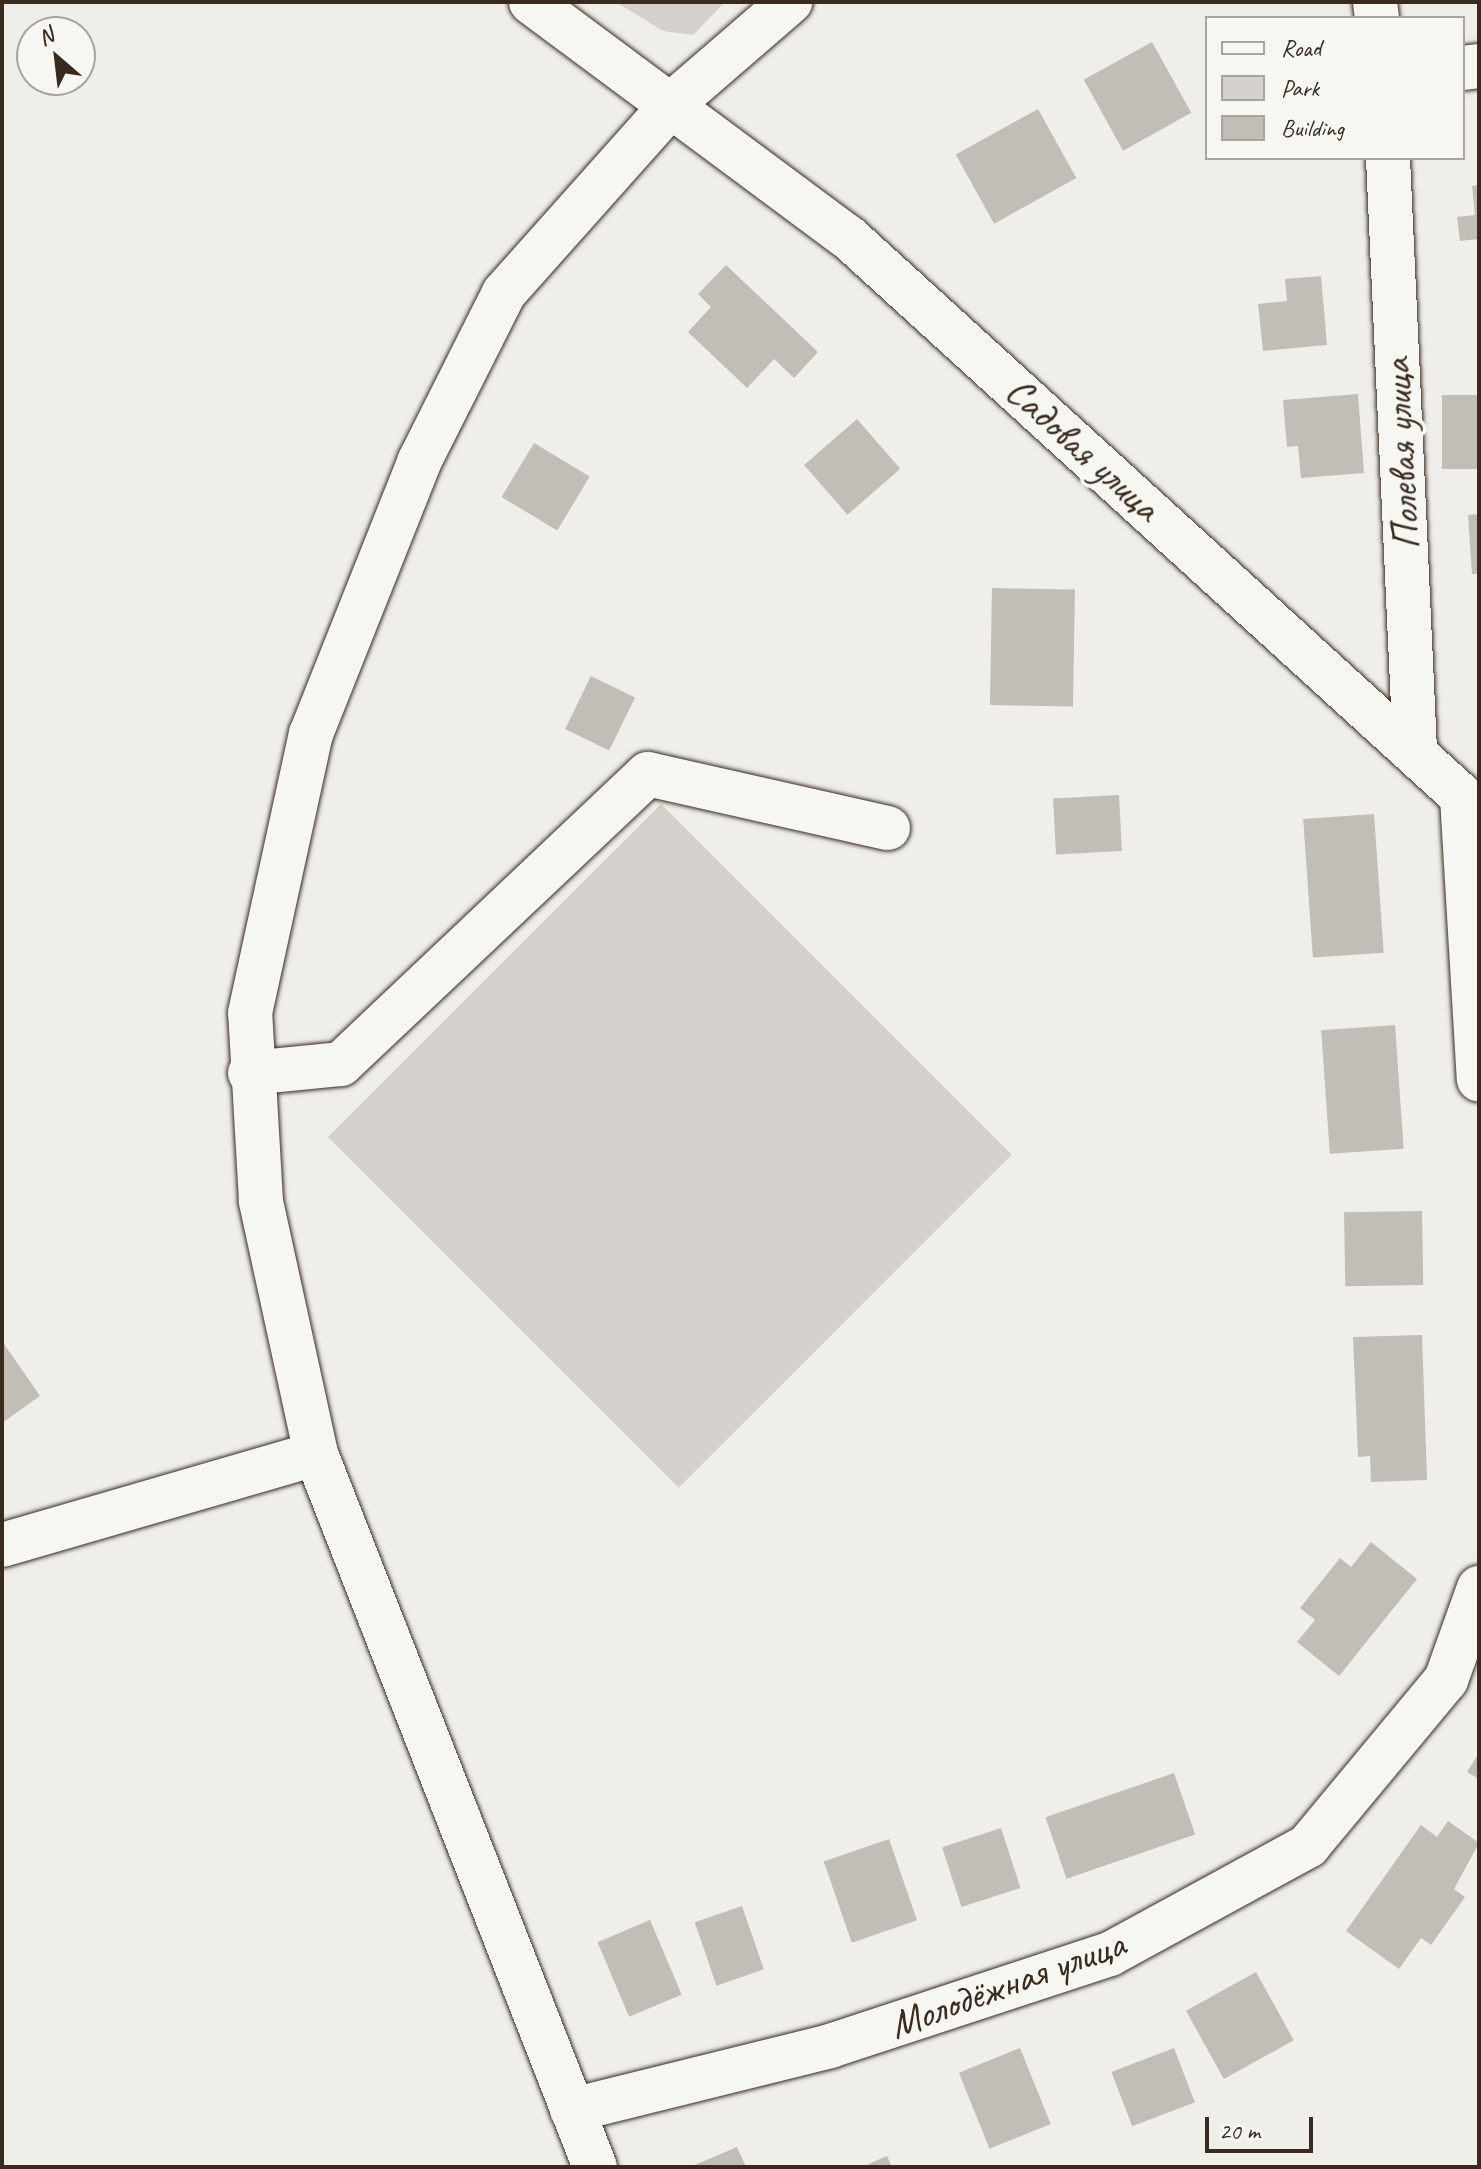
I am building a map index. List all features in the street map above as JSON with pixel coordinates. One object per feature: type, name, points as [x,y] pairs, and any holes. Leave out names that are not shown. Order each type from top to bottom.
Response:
[{"type":"main road","name":"Садовая улица","points":[[531,2],[673,103],[848,237],[1471,804]]},
{"type":"main road","points":[[595,2167],[316,1454],[261,1201],[250,1073],[250,1013],[311,734],[419,462],[504,293],[673,103],[790,2]]},
{"type":"main road","name":"Полевая улица","points":[[1388,160],[1415,751]]},
{"type":"main road","points":[[250,1073],[341,1064],[648,774],[888,828]]},
{"type":"main road","points":[[1471,804],[1479,1079]]},
{"type":"main road","points":[[2,1545],[316,1454]]},
{"type":"main road","name":"Молодёжная улица","points":[[572,2110],[830,2046],[1110,1954],[1308,1846],[1446,1680],[1479,1588]]},
{"type":"green space","points":[[616,2],[725,2],[693,35],[663,31]]},
{"type":"green space","points":[[661,804],[1012,1155],[679,1488],[328,1137]]},
{"type":"building","points":[[1152,42],[1191,113],[1123,151],[1084,80]]},
{"type":"building","points":[[1038,109],[1076,178],[994,224],[956,155]]},
{"type":"building","points":[[1479,185],[1479,239],[1460,241],[1457,217],[1475,215],[1472,186]]},
{"type":"building","points":[[726,265],[818,352],[794,378],[774,359],[747,388],[688,332],[711,307],[698,294]]},
{"type":"building","points":[[1321,276],[1327,345],[1263,351],[1258,304],[1287,301],[1285,279]]},
{"type":"building","points":[[1358,394],[1364,473],[1301,478],[1298,446],[1287,447],[1283,400]]},
{"type":"building","points":[[1442,395],[1479,395],[1479,469],[1442,469]]},
{"type":"building","points":[[857,419],[900,469],[847,515],[804,465]]},
{"type":"building","points":[[534,443],[590,476],[557,530],[502,497]]},
{"type":"building","points":[[1479,514],[1479,574],[1472,574],[1468,515]]},
{"type":"building","points":[[992,588],[1075,589],[1073,706],[990,705]]},
{"type":"building","points":[[591,676],[635,697],[609,751],[565,729]]},
{"type":"building","points":[[1119,795],[1122,851],[1056,854],[1053,798]]},
{"type":"building","points":[[1374,814],[1384,953],[1313,958],[1303,819]]},
{"type":"building","points":[[1395,1025],[1404,1149],[1330,1154],[1321,1030]]},
{"type":"building","points":[[1422,1211],[1423,1285],[1345,1286],[1344,1212]]},
{"type":"building","points":[[1422,1335],[1427,1480],[1371,1482],[1370,1456],[1358,1457],[1353,1337]]},
{"type":"building","points":[[2,1341],[40,1396],[2,1423]]},
{"type":"building","points":[[1371,1542],[1417,1579],[1339,1676],[1297,1642],[1315,1620],[1300,1608],[1340,1558],[1351,1567]]},
{"type":"building","points":[[1479,1753],[1479,1779],[1467,1772]]},
{"type":"building","points":[[1174,1773],[1195,1834],[1067,1879],[1045,1817]]},
{"type":"building","points":[[1448,1821],[1479,1843],[1454,1889],[1465,1897],[1431,1945],[1421,1938],[1399,1969],[1346,1931],[1421,1825],[1437,1837]]},
{"type":"building","points":[[1001,1828],[1020,1888],[962,1907],[942,1847]]},
{"type":"building","points":[[889,1839],[917,1920],[852,1943],[824,1861]]},
{"type":"building","points":[[742,1906],[764,1969],[717,1986],[695,1922]]},
{"type":"building","points":[[650,1920],[682,1995],[629,2017],[598,1942]]},
{"type":"building","points":[[1256,1972],[1294,2040],[1224,2079],[1186,2011]]},
{"type":"building","points":[[1020,2048],[1051,2124],[990,2149],[959,2073]]},
{"type":"building","points":[[1174,2048],[1195,2102],[1132,2126],[1111,2072]]},
{"type":"building","points":[[737,2147],[746,2167],[690,2167]]},
{"type":"building","points":[[887,2156],[892,2167],[862,2167]]}]
